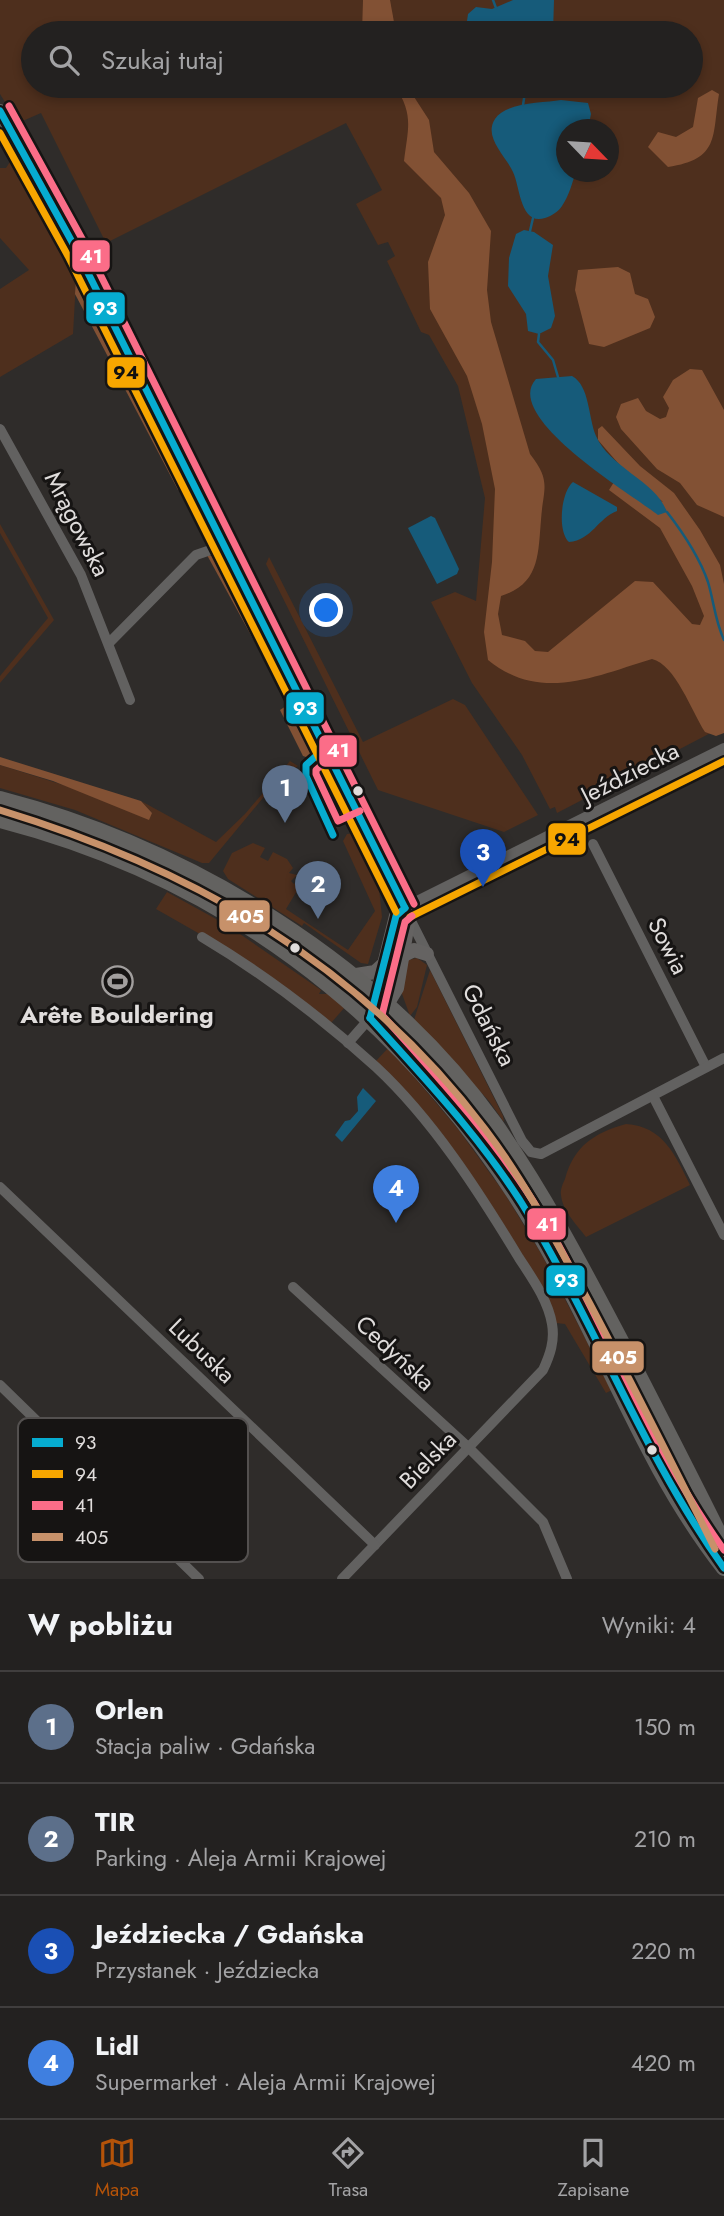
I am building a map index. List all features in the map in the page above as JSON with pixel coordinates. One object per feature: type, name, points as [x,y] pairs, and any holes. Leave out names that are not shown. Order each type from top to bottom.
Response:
[{"type":"main road","name":"Gdańska","points":[[0,111],[71,240],[407,913]]},
{"type":"main road","points":[[0,799],[88,826],[192,871],[267,915],[350,976],[438,1056],[493,1122],[551,1211],[724,1544]]},
{"type":"main road","points":[[0,820],[93,850],[201,897],[296,958],[370,1018],[444,1098],[498,1167],[549,1249],[647,1447],[724,1568]]},
{"type":"main road","points":[[370,1018],[381,1002],[397,988],[393,958],[407,913]]},
{"type":"main road","points":[[350,976],[375,972],[393,958],[414,950],[427,954]]},
{"type":"street","name":"Mrągowska","points":[[0,429],[81,575],[130,700]]},
{"type":"street","points":[[108,643],[196,555],[225,545]]},
{"type":"street","name":"Jeździecka","points":[[407,913],[724,749]]},
{"type":"street","name":"Sowia","points":[[593,844],[706,1067]]},
{"type":"street","name":"Gdańska","points":[[407,913],[522,1141],[531,1152],[541,1154],[653,1096]]},
{"type":"street","points":[[202,937],[253,968],[348,1042],[370,1018]]},
{"type":"street","name":"Bielska","points":[[342,1579],[543,1370],[552,1350],[553,1335],[550,1315],[539,1290],[474,1188],[401,1092],[348,1042]]},
{"type":"street","points":[[724,1058],[653,1096],[724,1235]]},
{"type":"street","name":"Lubuska","points":[[0,1187],[242,1418]]},
{"type":"street","name":"Cedyńska","points":[[293,1287],[469,1448],[543,1522],[567,1579]]},
{"type":"street","points":[[0,1385],[34,1418]]},
{"type":"street","name":"Lubuska","points":[[248,1424],[375,1545]]},
{"type":"street","points":[[182,1562],[199,1579]]},
{"type":"shaded area","points":[[0,0],[724,0],[724,726],[557,813],[555,807],[550,809],[522,755],[472,683],[431,602],[455,592],[476,601],[485,498],[458,386],[429,335],[421,332],[387,261],[395,256],[388,242],[378,245],[356,204],[382,190],[346,123],[106,243],[41,113],[18,123],[0,94]]},
{"type":"shaded area","points":[[363,0],[390,0],[394,21],[362,21]]},
{"type":"shaded area","points":[[712,90],[719,94],[710,144],[697,158],[668,167],[648,147],[658,132],[676,137],[693,127],[698,98],[703,98],[703,95]]},
{"type":"shaded area","points":[[402,98],[415,98],[429,120],[434,152],[469,193],[491,231],[487,290],[491,322],[530,454],[544,479],[537,556],[530,576],[523,584],[501,596],[498,614],[502,635],[525,641],[535,651],[548,652],[635,581],[653,582],[692,624],[700,625],[704,616],[692,586],[660,528],[609,490],[614,482],[663,502],[624,470],[598,440],[598,429],[602,426],[640,466],[674,493],[720,565],[724,584],[724,733],[716,736],[705,732],[675,679],[660,663],[652,659],[589,678],[548,683],[508,673],[488,660],[484,632],[492,562],[495,489],[482,424],[467,376],[430,309],[428,262],[445,215],[441,198],[404,161],[408,130]]},
{"type":"shaded area","points":[[13,157],[77,263],[73,334],[0,377],[0,289],[29,270],[0,238],[0,168],[6,168]]},
{"type":"shaded area","points":[[77,263],[186,486],[185,492],[178,490],[75,294]]},
{"type":"shaded area","points":[[618,267],[630,273],[635,294],[648,299],[655,317],[650,328],[604,347],[589,344],[575,290],[578,270]]},
{"type":"shaded area","points":[[690,369],[702,370],[724,410],[724,517],[697,505],[680,483],[657,469],[621,429],[616,417],[621,404],[638,398],[646,411],[660,419],[666,417],[669,408],[663,397],[673,380]]},
{"type":"shaded area","points":[[0,524],[54,620],[0,683],[0,676],[48,618],[0,533]]},
{"type":"shaded area","points":[[207,555],[219,557],[225,564],[280,671],[281,680],[277,683]]},
{"type":"shaded area","points":[[269,557],[363,742],[453,699],[465,705],[538,815],[504,832],[378,790],[266,564]]},
{"type":"shaded area","points":[[281,691],[295,700],[306,716],[314,744],[314,752],[309,758],[303,756],[280,710],[289,704]]},
{"type":"shaded area","points":[[0,757],[141,801],[152,813],[149,820],[53,781],[0,765]]},
{"type":"shaded area","points":[[290,761],[298,766],[272,787],[209,863],[202,863],[75,810],[0,788],[0,765],[152,813],[141,801],[216,842],[245,814]]},
{"type":"shaded area","points":[[318,763],[326,764],[329,768],[353,821],[345,824],[338,821],[339,815],[320,777],[310,774]]},
{"type":"shaded area","points":[[0,805],[42,816],[190,876],[294,940],[359,990],[355,995],[272,933],[188,885],[98,846],[0,814]]},
{"type":"shaded area","points":[[357,833],[365,842],[385,885],[379,888],[382,917],[368,964],[361,963],[304,923],[302,926],[228,879],[223,871],[232,853],[253,843],[265,848],[260,857],[268,861],[273,852],[287,859],[293,868],[289,873],[297,875],[291,881],[294,884],[298,880],[298,889],[286,909],[348,950],[375,911],[343,841],[347,834]]},
{"type":"shaded area","points":[[167,892],[227,925],[321,990],[319,994],[328,994],[345,1007],[331,1023],[256,966],[156,909]]},
{"type":"shaded area","points":[[417,958],[427,965],[417,1007],[410,1016],[401,991],[408,960]]},
{"type":"shaded area","points":[[430,970],[504,1122],[489,1101],[414,1020]]},
{"type":"shaded area","points":[[403,1032],[440,1071],[504,1153],[558,1241],[632,1380],[625,1383],[554,1244],[500,1155],[470,1113],[436,1074],[397,1038]]},
{"type":"shaded area","points":[[389,1047],[458,1129],[505,1194],[542,1255],[612,1390],[606,1393],[565,1324],[556,1323],[527,1262],[376,1061]]},
{"type":"shaded area","points":[[626,1124],[650,1130],[667,1144],[690,1185],[586,1237],[570,1217],[562,1201],[561,1193],[569,1168],[587,1142]]},
{"type":"water","points":[[513,0],[554,0],[553,21],[467,21],[468,14],[476,7],[492,9]]},
{"type":"water","points":[[561,100],[588,103],[591,114],[590,119],[556,119],[556,182],[572,182],[560,208],[545,218],[537,219],[526,211],[513,172],[492,133],[492,126],[500,113],[525,104]]},
{"type":"water","points":[[524,230],[534,232],[553,245],[548,276],[555,316],[551,328],[539,334],[528,331],[526,314],[508,286],[509,258],[516,234]]},
{"type":"water","points":[[572,376],[582,387],[593,428],[603,447],[653,492],[667,512],[658,515],[600,474],[553,434],[537,414],[530,395],[536,379]]},
{"type":"water","points":[[573,482],[617,507],[617,511],[584,537],[569,542],[563,529],[562,512],[563,502]]},
{"type":"water","points":[[431,516],[435,518],[459,569],[457,574],[437,584],[408,528]]},
{"type":"water","points":[[363,1088],[376,1101],[342,1142],[335,1135],[345,1121],[350,1120],[358,1111],[357,1097]]},
{"type":"waterway","points":[[493,0],[496,8]]},
{"type":"waterway","points":[[523,105],[524,98]]},
{"type":"waterway","points":[[530,231],[533,218]]},
{"type":"waterway","points":[[539,334],[538,342],[553,360],[558,377]]},
{"type":"waterway","points":[[667,512],[690,545],[704,572],[724,640]]},
{"type":"transit line","name":"41","points":[[9,106],[86,246],[414,904]]},
{"type":"transit line","name":"93","points":[[0,111],[77,251],[405,908]]},
{"type":"transit line","name":"94","points":[[0,133],[68,256],[396,912]]},
{"type":"transit line","name":"93","points":[[326,747],[306,765],[306,776],[333,835]]},
{"type":"transit line","name":"41","points":[[333,755],[316,770],[316,774],[338,821],[360,811]]},
{"type":"transit line","name":"94","points":[[410,917],[724,761]]},
{"type":"transit line","name":"405","points":[[0,810],[71,834],[140,862],[206,894],[269,930],[328,972],[384,1018],[437,1071],[485,1129],[541,1215],[606,1334],[715,1549]]},
{"type":"transit line","name":"93","points":[[370,1018],[396,916],[405,908]]},
{"type":"transit line","name":"41","points":[[412,916],[405,922],[382,1015],[466,1111],[524,1187],[564,1256],[673,1469],[724,1550]]},
{"type":"transit line","name":"93","points":[[370,1018],[477,1140],[515,1192],[557,1264],[671,1484],[724,1568]]},
{"type":"place","name":"Orlen","points":[[285,823]]},
{"type":"place","name":"Jeździecka / Gdańska","points":[[483,887]]},
{"type":"place","name":"TIR","points":[[318,919]]},
{"type":"place","name":"Arête Bouldering","points":[[117,981]]},
{"type":"place","name":"Lidl","points":[[396,1223]]}]
